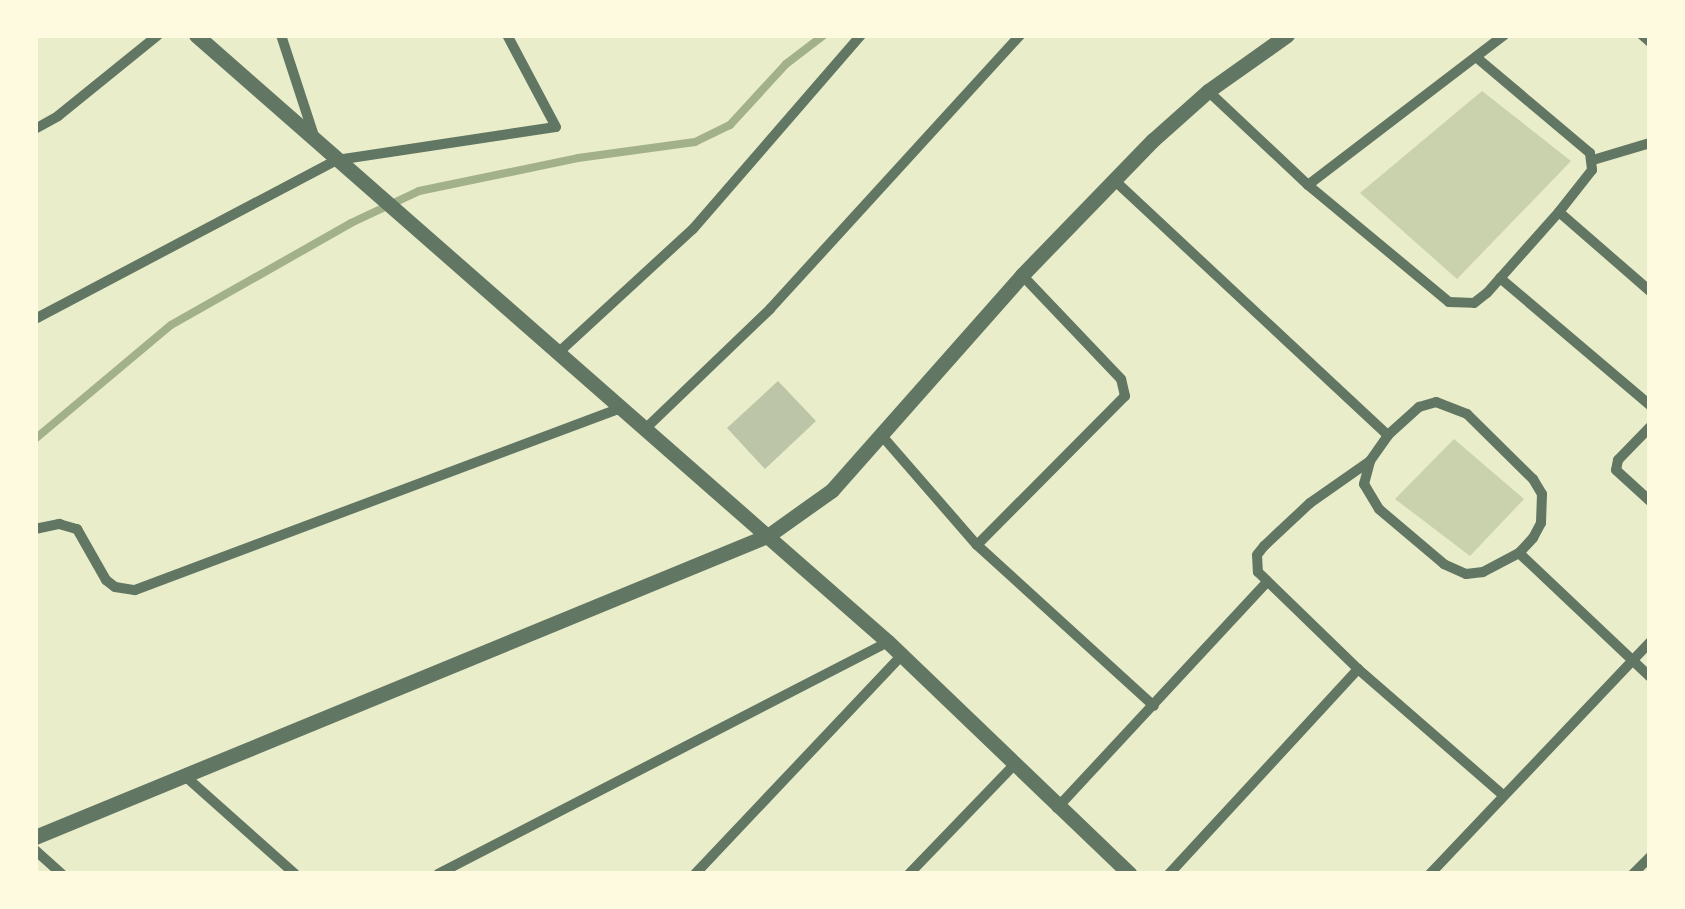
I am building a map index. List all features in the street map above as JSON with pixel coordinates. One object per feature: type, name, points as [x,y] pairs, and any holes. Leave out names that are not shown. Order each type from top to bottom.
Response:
[{"type":"street","points":[[35,129],[58,116],[158,35]]},
{"type":"street","points":[[196,35],[618,409],[769,535],[902,655],[1013,766],[1130,874]]},
{"type":"street","points":[[282,35],[316,141]]},
{"type":"street","points":[[35,319],[336,160],[556,127],[507,35]]},
{"type":"street","points":[[558,353],[693,229],[862,35]]},
{"type":"street","points":[[644,430],[770,309],[1020,35]]},
{"type":"street","points":[[35,837],[769,535],[832,490],[883,437],[1022,274],[1113,180],[1208,91],[1287,35]]},
{"type":"street","points":[[1308,185],[1504,35]]},
{"type":"street","points":[[1642,35],[1650,42]]},
{"type":"street","points":[[1208,91],[1308,185],[1449,302],[1474,303],[1584,182],[1593,160],[1590,152],[1476,57]]},
{"type":"street","points":[[1593,160],[1650,142]]},
{"type":"street","points":[[1113,180],[1388,436]]},
{"type":"street","points":[[1559,212],[1650,291]]},
{"type":"street","points":[[977,545],[1125,396],[1121,379],[1022,274]]},
{"type":"street","points":[[1500,278],[1650,405]]},
{"type":"street","points":[[1370,461],[1364,484],[1378,509],[1444,564],[1466,574],[1483,572],[1519,552],[1541,523],[1542,494],[1534,479],[1467,414],[1436,402],[1419,406],[1388,436],[1370,461],[1310,503],[1264,546],[1256,566],[1267,582],[1358,670],[1503,795]]},
{"type":"street","points":[[35,529],[58,524],[77,529],[106,580],[115,587],[135,590],[618,409]]},
{"type":"street","points":[[1650,427],[1618,460],[1616,470],[1650,501]]},
{"type":"street","points":[[883,437],[977,545],[1154,706]]},
{"type":"street","points":[[1519,552],[1650,677]]},
{"type":"street","points":[[1057,808],[1267,582]]},
{"type":"street","points":[[443,873],[888,642]]},
{"type":"street","points":[[1430,874],[1650,642]]},
{"type":"street","points":[[694,874],[902,655]]},
{"type":"street","points":[[1169,874],[1358,670]]},
{"type":"street","points":[[909,874],[1013,766]]},
{"type":"street","points":[[185,776],[295,874]]},
{"type":"street","points":[[35,850],[62,874]]},
{"type":"street","points":[[1634,874],[1650,856]]},
{"type":"green space","points":[[1482,91],[1571,161],[1457,279],[1360,193]]},
{"type":"green space","points":[[1454,439],[1524,499],[1470,556],[1395,499]]},
{"type":"building","points":[[778,381],[816,421],[765,469],[727,428]]},
{"type":"waterway","points":[[35,439],[171,325],[351,223],[419,191],[578,158],[695,142],[730,125],[786,64],[824,35]]}]
